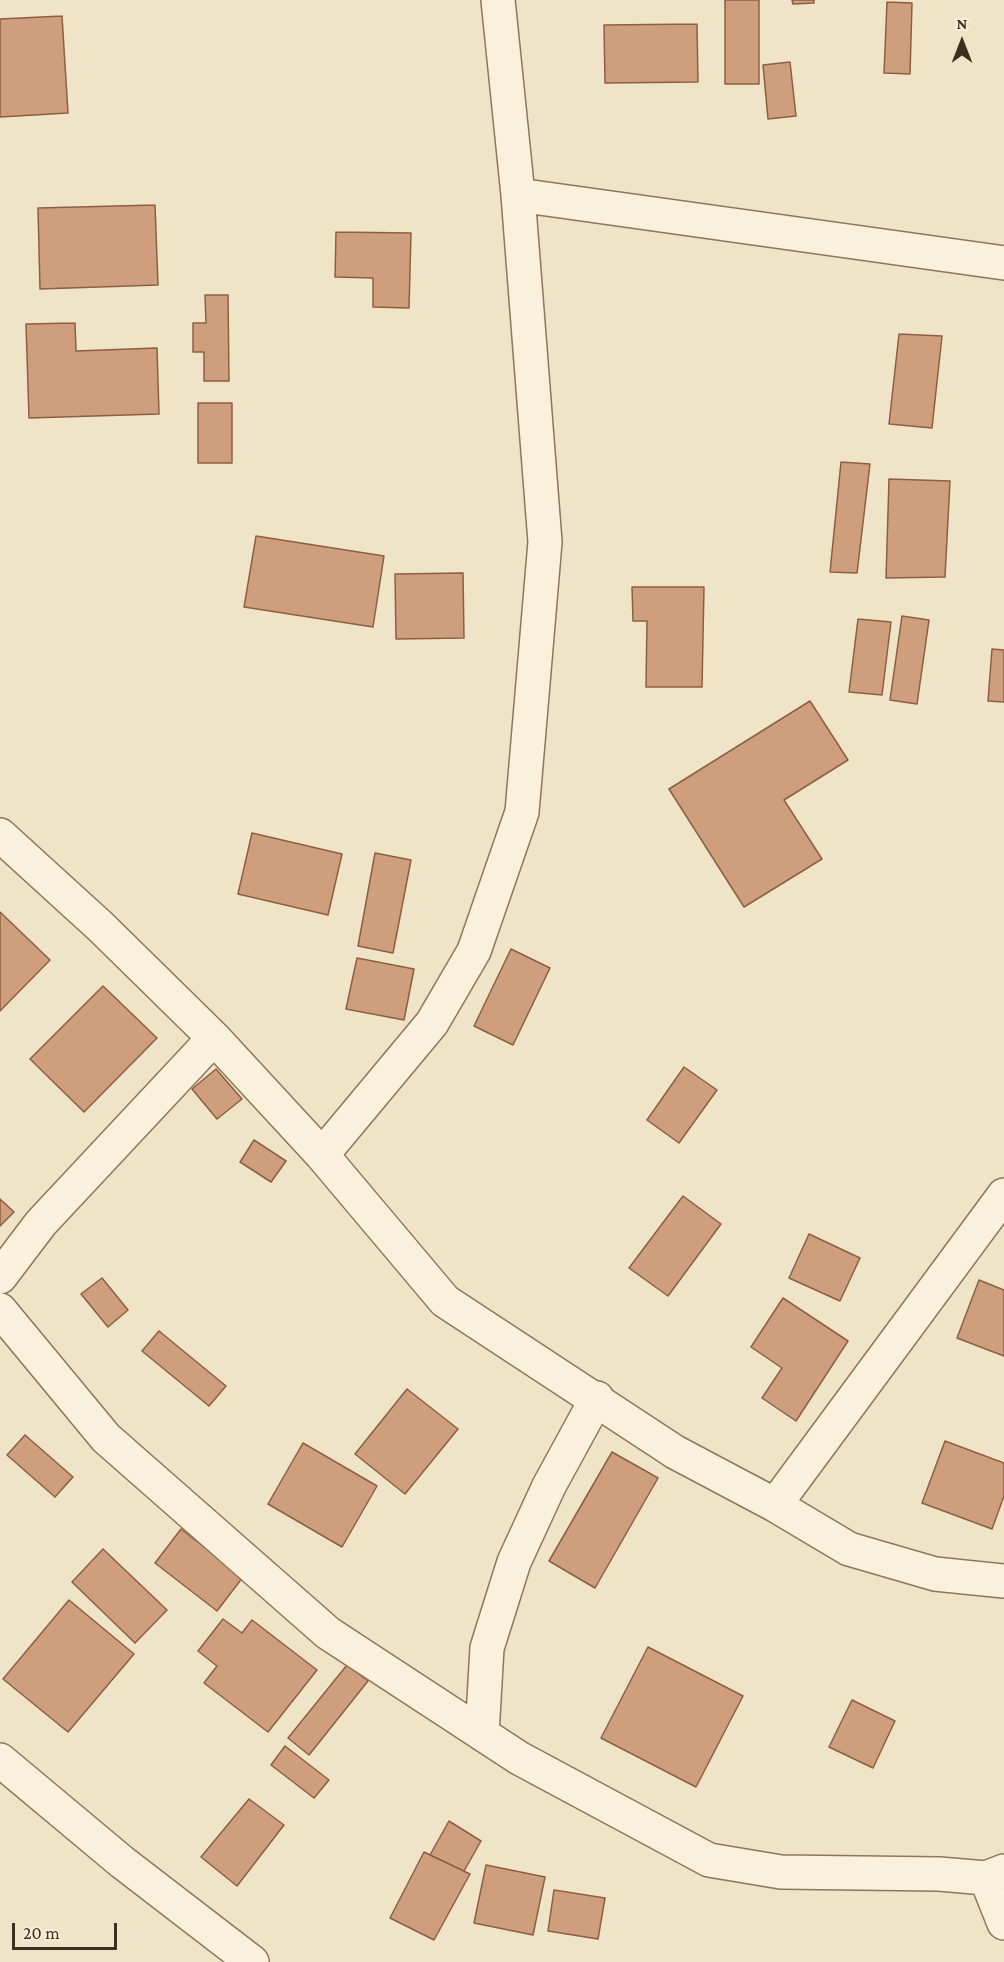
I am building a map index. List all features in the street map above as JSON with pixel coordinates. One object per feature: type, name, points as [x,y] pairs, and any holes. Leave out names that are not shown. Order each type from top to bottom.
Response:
[{"type":"street","points":[[322,1155],[432,1023],[474,951],[522,812],[545,542],[518,195],[498,0]]},
{"type":"street","points":[[518,195],[1004,263]]},
{"type":"street","points":[[0,835],[101,927],[214,1038],[322,1155],[445,1301],[597,1398],[675,1452],[776,1505],[849,1548],[935,1574],[1004,1581]]},
{"type":"street","points":[[0,1277],[42,1223],[214,1038]]},
{"type":"street","points":[[776,1505],[1004,1195]]},
{"type":"street","points":[[0,1311],[106,1438],[310,1618],[328,1633],[519,1758],[709,1860],[781,1872],[995,1875],[1004,1923]]},
{"type":"street","points":[[482,1734],[487,1648],[514,1562],[549,1486],[597,1398]]},
{"type":"street","points":[[3,1769],[252,1962]]},
{"type":"building","points":[[725,0],[759,0],[759,84],[725,84]]},
{"type":"building","points":[[792,0],[814,0],[814,3],[793,4]]},
{"type":"building","points":[[887,2],[912,3],[910,74],[884,73]]},
{"type":"building","points":[[62,16],[68,113],[0,117],[0,19]]},
{"type":"building","points":[[697,24],[698,82],[605,83],[604,25]]},
{"type":"building","points":[[790,62],[796,116],[768,119],[763,65]]},
{"type":"building","points":[[155,205],[158,285],[40,289],[38,208]]},
{"type":"building","points":[[336,232],[411,233],[409,308],[373,307],[373,278],[335,277]]},
{"type":"building","points":[[205,295],[228,295],[229,381],[204,381],[204,352],[193,352],[193,323],[206,323]]},
{"type":"building","points":[[75,323],[76,351],[157,348],[159,414],[29,418],[26,324]]},
{"type":"building","points":[[899,334],[942,336],[932,428],[889,424]]},
{"type":"building","points":[[198,403],[232,403],[232,463],[198,463]]},
{"type":"building","points":[[841,462],[870,464],[857,573],[830,572]]},
{"type":"building","points":[[889,479],[950,481],[945,577],[886,578]]},
{"type":"building","points":[[256,536],[384,556],[373,627],[244,607]]},
{"type":"building","points":[[463,573],[464,638],[396,639],[395,574]]},
{"type":"building","points":[[632,587],[704,587],[702,687],[646,687],[647,621],[633,621]]},
{"type":"building","points":[[902,616],[929,620],[917,704],[890,700]]},
{"type":"building","points":[[858,619],[891,622],[882,695],[849,692]]},
{"type":"building","points":[[992,649],[1004,650],[1004,702],[988,701]]},
{"type":"building","points":[[810,701],[848,760],[784,800],[822,859],[744,907],[669,789]]},
{"type":"building","points":[[252,833],[342,854],[328,915],[238,894]]},
{"type":"building","points":[[375,853],[411,860],[393,953],[358,946]]},
{"type":"building","points":[[0,912],[50,960],[0,1011]]},
{"type":"building","points":[[511,949],[550,968],[513,1045],[474,1026]]},
{"type":"building","points":[[357,958],[414,969],[404,1020],[346,1009]]},
{"type":"building","points":[[103,986],[157,1038],[84,1112],[30,1059]]},
{"type":"building","points":[[684,1067],[717,1090],[679,1143],[647,1120]]},
{"type":"building","points":[[216,1069],[242,1099],[217,1119],[192,1089]]},
{"type":"building","points":[[254,1140],[286,1161],[271,1182],[240,1162]]},
{"type":"building","points":[[683,1196],[721,1224],[668,1296],[629,1268]]},
{"type":"building","points":[[0,1199],[14,1212],[0,1226]]},
{"type":"building","points":[[809,1234],[860,1258],[840,1301],[789,1278]]},
{"type":"building","points":[[102,1278],[128,1310],[108,1327],[81,1294]]},
{"type":"building","points":[[979,1280],[1004,1290],[1004,1356],[957,1338]]},
{"type":"building","points":[[783,1298],[848,1341],[796,1421],[762,1398],[782,1368],[751,1347]]},
{"type":"building","points":[[159,1331],[226,1386],[209,1406],[142,1351]]},
{"type":"building","points":[[407,1389],[458,1429],[405,1494],[355,1454]]},
{"type":"building","points":[[25,1435],[73,1477],[55,1497],[7,1455]]},
{"type":"building","points":[[945,1441],[1004,1463],[1004,1496],[992,1529],[922,1503]]},
{"type":"building","points":[[303,1443],[377,1486],[342,1547],[268,1504]]},
{"type":"building","points":[[612,1452],[658,1478],[595,1588],[549,1561]]},
{"type":"building","points":[[181,1529],[243,1577],[217,1611],[155,1563]]},
{"type":"building","points":[[103,1549],[167,1610],[135,1643],[72,1582]]},
{"type":"building","points":[[69,1600],[134,1654],[68,1732],[3,1679]]},
{"type":"building","points":[[223,1619],[242,1633],[252,1620],[317,1670],[268,1732],[204,1683],[217,1666],[198,1651]]},
{"type":"building","points":[[648,1647],[743,1696],[696,1787],[601,1738]]},
{"type":"building","points":[[347,1665],[368,1681],[309,1755],[288,1738]]},
{"type":"building","points":[[852,1700],[895,1721],[873,1768],[829,1747]]},
{"type":"building","points":[[285,1746],[329,1780],[314,1798],[271,1765]]},
{"type":"building","points":[[249,1799],[284,1825],[237,1886],[201,1857]]},
{"type":"building","points":[[449,1821],[481,1841],[464,1871],[430,1855]]},
{"type":"building","points":[[424,1852],[470,1874],[434,1940],[390,1918]]},
{"type":"building","points":[[486,1865],[545,1877],[533,1935],[474,1923]]},
{"type":"building","points":[[554,1890],[605,1898],[598,1939],[548,1931]]}]
